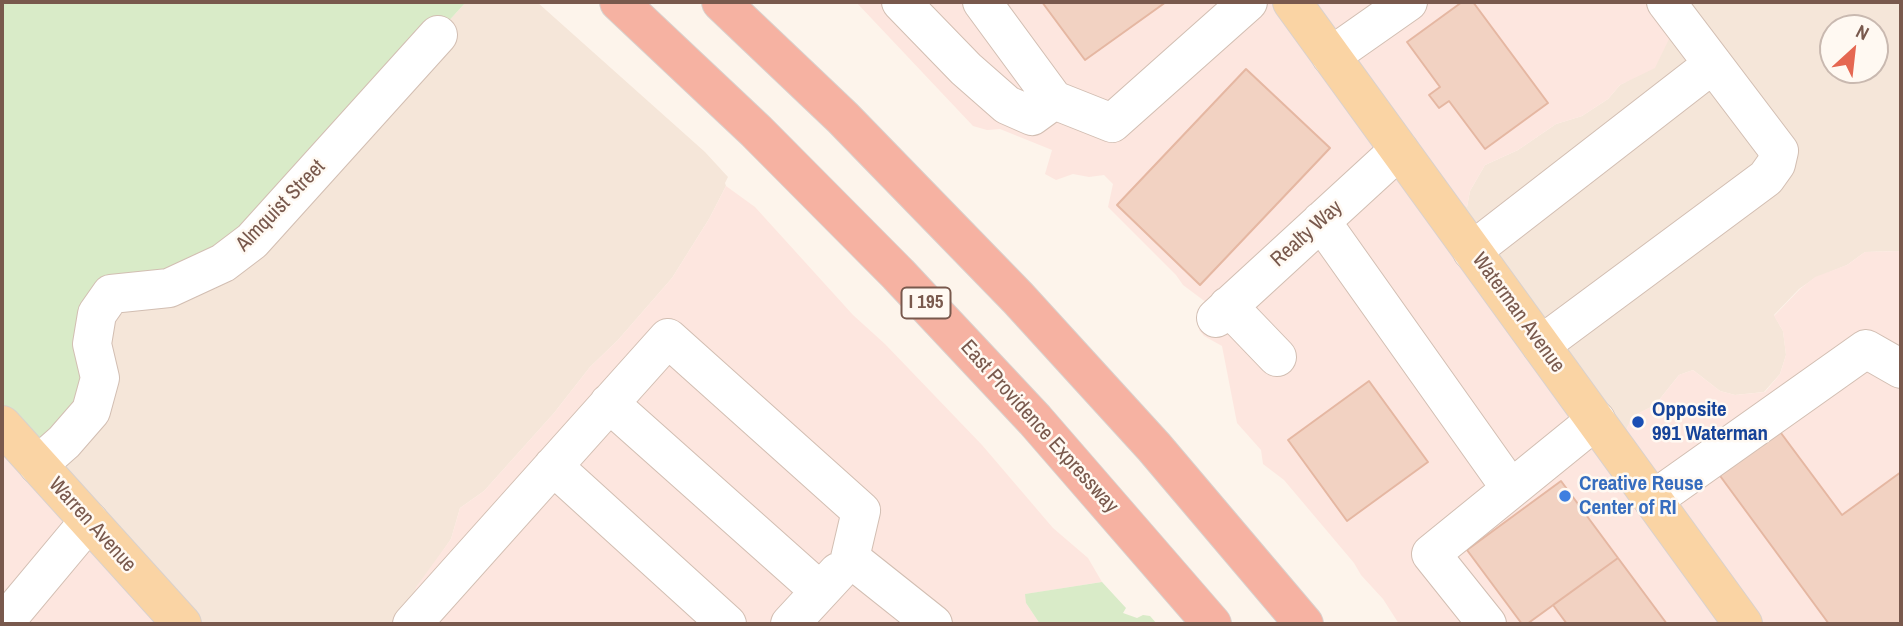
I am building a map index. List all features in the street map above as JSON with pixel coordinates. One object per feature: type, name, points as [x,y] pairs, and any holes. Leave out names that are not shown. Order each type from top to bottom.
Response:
[{"type":"highway","name":"East Providence Expressway","points":[[619,2],[756,131],[924,301],[1052,439],[1212,624]]},
{"type":"highway","points":[[721,2],[843,118],[992,271],[1154,447],[1304,624]]},
{"type":"main road","name":"Waterman Avenue","points":[[1292,2],[1743,624]]},
{"type":"main road","name":"Warren Avenue","points":[[2,425],[182,624]]},
{"type":"street","points":[[901,2],[965,69],[1007,105],[1032,116],[1054,100]]},
{"type":"street","points":[[982,2],[1054,100],[1112,123],[1248,2]]},
{"type":"street","points":[[1331,56],[1408,2]]},
{"type":"street","points":[[1541,345],[1766,178],[1776,164],[1779,150],[1666,2]]},
{"type":"street","name":"Almquist Street","points":[[38,465],[64,442],[90,411],[100,378],[92,344],[97,314],[111,294],[169,288],[223,263],[252,241],[438,35]]},
{"type":"street","points":[[1472,251],[1713,64]]},
{"type":"street","name":"Realty Way","points":[[1277,357],[1222,312],[1399,150]]},
{"type":"street","points":[[1321,221],[1511,489]]},
{"type":"street","points":[[412,624],[668,338],[861,511],[850,558],[790,624]]},
{"type":"street","points":[[1653,500],[1866,349],[1901,369]]},
{"type":"street","points":[[609,403],[821,591]]},
{"type":"street","points":[[1487,624],[1431,554],[1595,420]]},
{"type":"street","points":[[553,466],[727,624]]},
{"type":"street","points":[[3,624],[89,522]]},
{"type":"street","points":[[850,558],[907,616]]},
{"type":"shaded area","points":[[466,2],[537,2],[705,152],[728,177],[726,186],[672,278],[618,340],[590,367],[554,413],[484,491],[460,508],[451,539],[436,561],[408,624],[175,624],[94,536],[57,454],[93,313],[253,236]]},
{"type":"shaded area","points":[[856,2],[1655,2],[1671,35],[1655,68],[1620,85],[1608,99],[1582,116],[1556,124],[1518,150],[1485,165],[1470,191],[1467,207],[1450,194],[1615,452],[1633,416],[1655,405],[1679,375],[1693,370],[1720,391],[1735,395],[1765,392],[1780,374],[1786,355],[1783,331],[1774,316],[1800,289],[1815,277],[1847,265],[1865,252],[1901,251],[1901,624],[1399,624],[1383,599],[1284,480],[1263,464],[1261,450],[1237,423],[1222,346],[1199,330],[1207,303],[1183,285],[1108,207],[1113,184],[1104,175],[1089,177],[1073,174],[1056,180],[1045,174],[1052,150],[1000,129],[987,130],[973,126]]},
{"type":"shaded area","points":[[1655,2],[1901,2],[1901,251],[1865,252],[1847,265],[1815,278],[1799,289],[1774,315],[1783,331],[1786,355],[1780,374],[1764,392],[1735,395],[1720,391],[1693,370],[1679,375],[1655,405],[1633,416],[1615,453],[1429,171],[1467,207],[1470,191],[1485,165],[1518,150],[1556,124],[1582,116],[1608,99],[1620,85],[1636,76]]},
{"type":"shaded area","points":[[726,186],[755,207],[853,315],[885,344],[982,445],[1053,528],[1088,558],[1102,582],[1026,594],[1026,603],[1040,624],[408,624],[416,587],[451,539],[460,508],[484,491],[554,413],[590,367],[618,340],[672,278]]},
{"type":"shaded area","points":[[2,434],[175,624],[2,624]]},
{"type":"green space","points":[[2,2],[466,2],[253,236],[110,291],[57,454],[2,434]]},
{"type":"green space","points":[[1102,582],[1126,608],[1123,613],[1137,618],[1150,616],[1157,624],[1040,624],[1026,603],[1025,594]]},
{"type":"building","points":[[1042,2],[1166,2],[1085,60]]},
{"type":"building","points":[[1462,2],[1473,2],[1548,103],[1485,149],[1449,101],[1439,108],[1429,95],[1440,87],[1407,42]]},
{"type":"building","points":[[1246,69],[1330,148],[1200,285],[1117,205]]},
{"type":"building","points":[[1369,381],[1428,462],[1347,521],[1288,440]]},
{"type":"building","points":[[1775,425],[1842,515],[1901,472],[1901,624],[1829,624],[1715,469]]},
{"type":"building","points":[[1561,481],[1618,558],[1527,624],[1522,624],[1467,550]]},
{"type":"building","points":[[1618,558],[1667,624],[1567,624],[1553,605]]},
{"type":"place","name":"Opposite 991 Waterman","points":[[1638,422]]},
{"type":"place","name":"Creative Reuse Center of RI","points":[[1565,496]]}]
